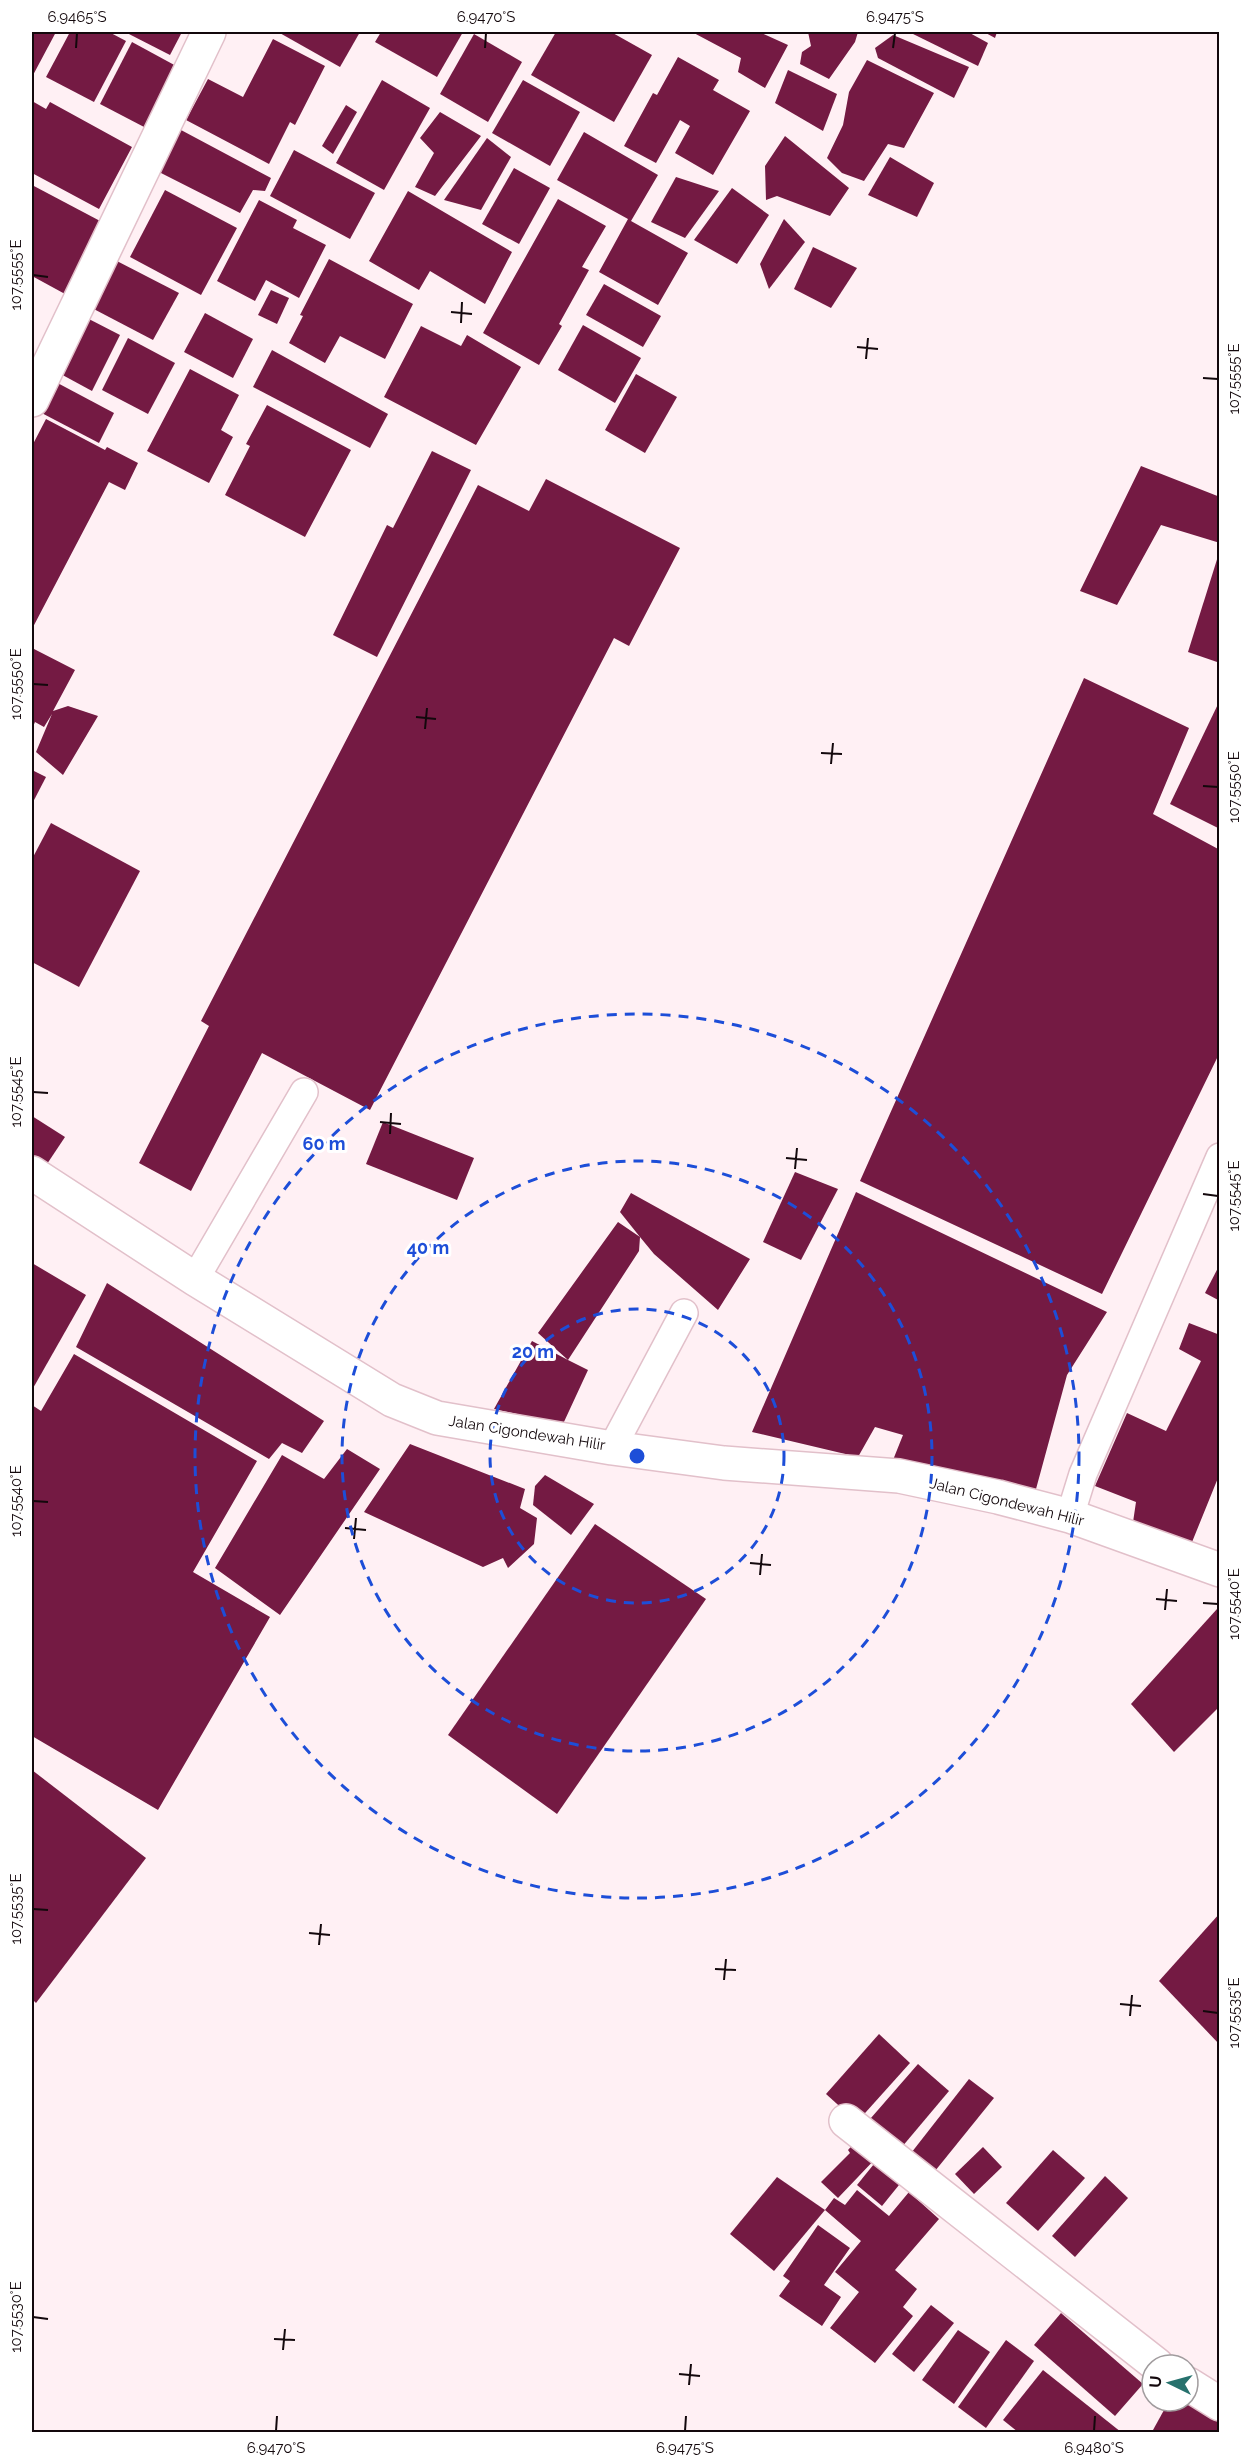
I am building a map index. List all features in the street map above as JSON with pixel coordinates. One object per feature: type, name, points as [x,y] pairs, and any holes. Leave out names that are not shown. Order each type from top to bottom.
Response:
[{"type":"street","points":[[32,400],[210,32]]},
{"type":"street","name":"Jalan Cigondewah Hilir","points":[[32,1173],[195,1280],[392,1400],[437,1418],[612,1448],[724,1463],[899,1476],[998,1497],[1070,1516],[1220,1570]]},
{"type":"street","points":[[846,2121],[1142,2353]]},
{"type":"street","points":[[1200,2392],[1220,2404]]},
{"type":"lane","points":[[195,1280],[304,1092]]},
{"type":"lane","points":[[1070,1516],[1083,1474],[1220,1157]]},
{"type":"lane","points":[[612,1448],[684,1313]]},
{"type":"building","points":[[32,32],[56,32],[32,77]]},
{"type":"building","points":[[70,32],[109,32],[126,41],[94,102],[46,77]]},
{"type":"building","points":[[125,32],[182,32],[170,55]]},
{"type":"building","points":[[278,32],[360,32],[340,67]]},
{"type":"building","points":[[381,32],[463,32],[437,77],[375,42]]},
{"type":"building","points":[[556,32],[611,32],[652,55],[614,122],[531,75]]},
{"type":"building","points":[[692,32],[759,32],[788,45],[765,88],[738,72],[741,58]]},
{"type":"building","points":[[808,32],[858,32],[855,42],[829,79],[800,64],[802,52],[811,46]]},
{"type":"building","points":[[909,32],[968,32],[988,43],[978,66]]},
{"type":"building","points":[[984,32],[997,32],[995,38]]},
{"type":"building","points":[[474,34],[522,62],[488,122],[440,94]]},
{"type":"building","points":[[893,35],[969,67],[954,98],[878,58],[875,48]]},
{"type":"building","points":[[273,39],[325,66],[295,125],[290,122],[269,164],[186,120],[208,79],[243,97]]},
{"type":"building","points":[[132,42],[178,67],[146,128],[100,104]]},
{"type":"building","points":[[678,57],[719,80],[713,90],[750,111],[713,175],[675,153],[690,126],[680,120],[656,163],[624,146],[653,93],[657,95]]},
{"type":"building","points":[[867,60],[934,93],[904,148],[888,144],[864,181],[842,173],[827,158],[843,125],[849,92]]},
{"type":"building","points":[[788,70],[837,94],[823,131],[775,103]]},
{"type":"building","points":[[382,80],[430,108],[384,190],[336,163]]},
{"type":"building","points":[[523,80],[580,112],[550,166],[492,133]]},
{"type":"building","points":[[32,101],[46,109],[50,102],[132,147],[99,209],[32,173]]},
{"type":"building","points":[[346,105],[357,112],[333,154],[322,146]]},
{"type":"building","points":[[440,112],[481,136],[435,196],[415,187],[434,153],[420,138]]},
{"type":"building","points":[[181,130],[271,178],[265,191],[253,190],[240,213],[159,172]]},
{"type":"building","points":[[584,132],[658,175],[631,221],[688,253],[658,305],[599,272],[628,219],[557,180]]},
{"type":"building","points":[[785,136],[849,188],[830,216],[777,196],[766,200],[765,166]]},
{"type":"building","points":[[487,138],[511,157],[481,210],[444,200]]},
{"type":"building","points":[[294,150],[375,193],[350,239],[270,196]]},
{"type":"building","points":[[890,157],[934,183],[917,217],[868,195]]},
{"type":"building","points":[[514,168],[550,188],[519,244],[482,224]]},
{"type":"building","points":[[676,177],[719,191],[685,238],[651,222]]},
{"type":"building","points":[[32,185],[102,222],[65,294],[32,276]]},
{"type":"building","points":[[732,188],[769,215],[737,264],[694,240]]},
{"type":"building","points":[[165,190],[237,228],[201,295],[130,257]]},
{"type":"building","points":[[408,191],[512,252],[485,304],[430,271],[419,290],[369,261]]},
{"type":"building","points":[[558,199],[606,226],[582,267],[589,270],[559,324],[562,326],[539,365],[483,333]]},
{"type":"building","points":[[259,200],[297,220],[293,228],[326,245],[299,298],[266,280],[255,301],[217,281]]},
{"type":"building","points":[[784,219],[805,242],[769,289],[760,264]]},
{"type":"building","points":[[813,247],[857,268],[831,308],[794,289]]},
{"type":"building","points":[[113,259],[179,293],[153,340],[88,306]]},
{"type":"building","points":[[329,259],[413,304],[385,359],[340,336],[325,363],[289,343],[303,316],[300,315]]},
{"type":"building","points":[[604,284],[661,316],[643,347],[586,315]]},
{"type":"building","points":[[271,290],[289,298],[277,324],[258,315]]},
{"type":"building","points":[[205,313],[253,339],[233,378],[184,352]]},
{"type":"building","points":[[85,317],[120,335],[92,391],[57,372]]},
{"type":"building","points":[[583,325],[641,358],[615,403],[558,370]]},
{"type":"building","points":[[421,326],[461,346],[467,335],[521,367],[476,445],[384,397]]},
{"type":"building","points":[[128,338],[175,363],[148,414],[102,390]]},
{"type":"building","points":[[272,350],[388,414],[370,448],[253,387]]},
{"type":"building","points":[[190,369],[239,395],[221,430],[233,437],[209,483],[147,451]]},
{"type":"building","points":[[636,374],[677,397],[645,453],[605,430]]},
{"type":"building","points":[[50,379],[114,413],[99,443],[34,409]]},
{"type":"building","points":[[267,405],[351,450],[305,537],[225,495],[250,446],[246,444]]},
{"type":"building","points":[[46,419],[105,450],[107,447],[138,463],[125,490],[109,482],[32,629],[32,446]]},
{"type":"building","points":[[432,451],[471,470],[377,657],[333,635],[387,525],[393,528]]},
{"type":"building","points":[[1141,466],[1220,497],[1220,543],[1161,525],[1117,605],[1080,591]]},
{"type":"building","points":[[546,479],[680,548],[629,646],[614,638],[370,1110],[262,1053],[191,1191],[139,1163],[209,1026],[201,1021],[478,485],[529,511]]},
{"type":"building","points":[[1220,553],[1220,663],[1188,652]]},
{"type":"building","points":[[34,649],[75,670],[53,711],[68,706],[98,716],[63,775],[36,752],[52,714],[44,727],[35,722],[32,729],[32,653]]},
{"type":"building","points":[[1084,678],[1189,728],[1153,814],[1220,850],[1220,1052],[1102,1294],[860,1181]]},
{"type":"building","points":[[1220,700],[1220,829],[1170,804]]},
{"type":"building","points":[[32,770],[46,777],[32,804]]},
{"type":"building","points":[[51,823],[140,871],[79,987],[32,962],[32,859]]},
{"type":"building","points":[[32,1116],[65,1137],[41,1173],[32,1166]]},
{"type":"building","points":[[383,1122],[474,1158],[457,1200],[366,1164]]},
{"type":"building","points":[[795,1172],[838,1189],[801,1260],[763,1242]]},
{"type":"building","points":[[856,1192],[1107,1312],[1067,1375],[1036,1489],[893,1460],[903,1435],[875,1427],[858,1457],[752,1432]]},
{"type":"building","points":[[631,1193],[750,1259],[718,1310],[654,1254],[620,1212]]},
{"type":"building","points":[[618,1222],[640,1237],[639,1251],[568,1360],[538,1333]]},
{"type":"building","points":[[32,1263],[86,1295],[32,1390]]},
{"type":"building","points":[[1220,1264],[1220,1301],[1205,1293]]},
{"type":"building","points":[[107,1283],[324,1421],[302,1453],[282,1443],[269,1459],[76,1347]]},
{"type":"building","points":[[1189,1323],[1220,1335],[1220,1473],[1188,1552],[1132,1529],[1136,1502],[1095,1486],[1127,1413],[1166,1431],[1201,1361],[1179,1349]]},
{"type":"building","points":[[532,1341],[588,1370],[563,1424],[494,1409]]},
{"type":"building","points":[[74,1354],[257,1461],[193,1572],[270,1617],[158,1810],[32,1736],[32,1405],[41,1411]]},
{"type":"building","points":[[410,1444],[525,1489],[520,1508],[537,1518],[534,1544],[508,1568],[503,1558],[483,1567],[364,1512]]},
{"type":"building","points":[[347,1449],[380,1469],[280,1615],[215,1568],[282,1455],[324,1479]]},
{"type":"building","points":[[545,1475],[594,1504],[571,1535],[533,1505],[535,1486]]},
{"type":"building","points":[[595,1524],[706,1599],[557,1814],[448,1735]]},
{"type":"building","points":[[1217,1609],[1220,1610],[1220,1706],[1174,1752],[1131,1704]]},
{"type":"building","points":[[32,1770],[146,1858],[36,2003],[32,1999]]},
{"type":"building","points":[[1220,1913],[1220,2045],[1159,1981]]},
{"type":"building","points":[[879,2034],[910,2063],[857,2122],[826,2094]]},
{"type":"building","points":[[918,2064],[949,2091],[896,2154],[864,2126]]},
{"type":"building","points":[[969,2079],[994,2098],[931,2176],[908,2157]]},
{"type":"building","points":[[859,2138],[878,2156],[838,2198],[821,2182],[850,2153],[848,2150]]},
{"type":"building","points":[[983,2147],[1002,2167],[974,2194],[955,2174]]},
{"type":"building","points":[[1053,2150],[1085,2178],[1038,2231],[1006,2203]]},
{"type":"building","points":[[878,2159],[903,2180],[882,2206],[857,2185]]},
{"type":"building","points":[[1105,2176],[1128,2198],[1075,2257],[1052,2236]]},
{"type":"building","points":[[777,2177],[825,2210],[774,2271],[730,2234]]},
{"type":"building","points":[[857,2190],[889,2216],[909,2192],[939,2219],[895,2270],[917,2289],[903,2307],[913,2316],[875,2363],[830,2328],[859,2292],[835,2272],[861,2241],[825,2210],[834,2198],[845,2205]]},
{"type":"building","points":[[818,2225],[850,2248],[824,2285],[841,2297],[822,2326],[779,2296],[790,2281],[783,2276]]},
{"type":"building","points":[[931,2305],[954,2323],[914,2372],[892,2354]]},
{"type":"building","points":[[1061,2313],[1140,2381],[1140,2387],[1115,2416],[1034,2345]]},
{"type":"building","points":[[958,2330],[990,2352],[954,2404],[922,2380]]},
{"type":"building","points":[[1006,2340],[1034,2361],[986,2428],[958,2407]]},
{"type":"building","points":[[1043,2370],[1121,2432],[1018,2432],[1003,2420]]},
{"type":"building","points":[[1200,2408],[1220,2420],[1220,2432],[1157,2432],[1153,2430],[1162,2413],[1200,2413]]}]
